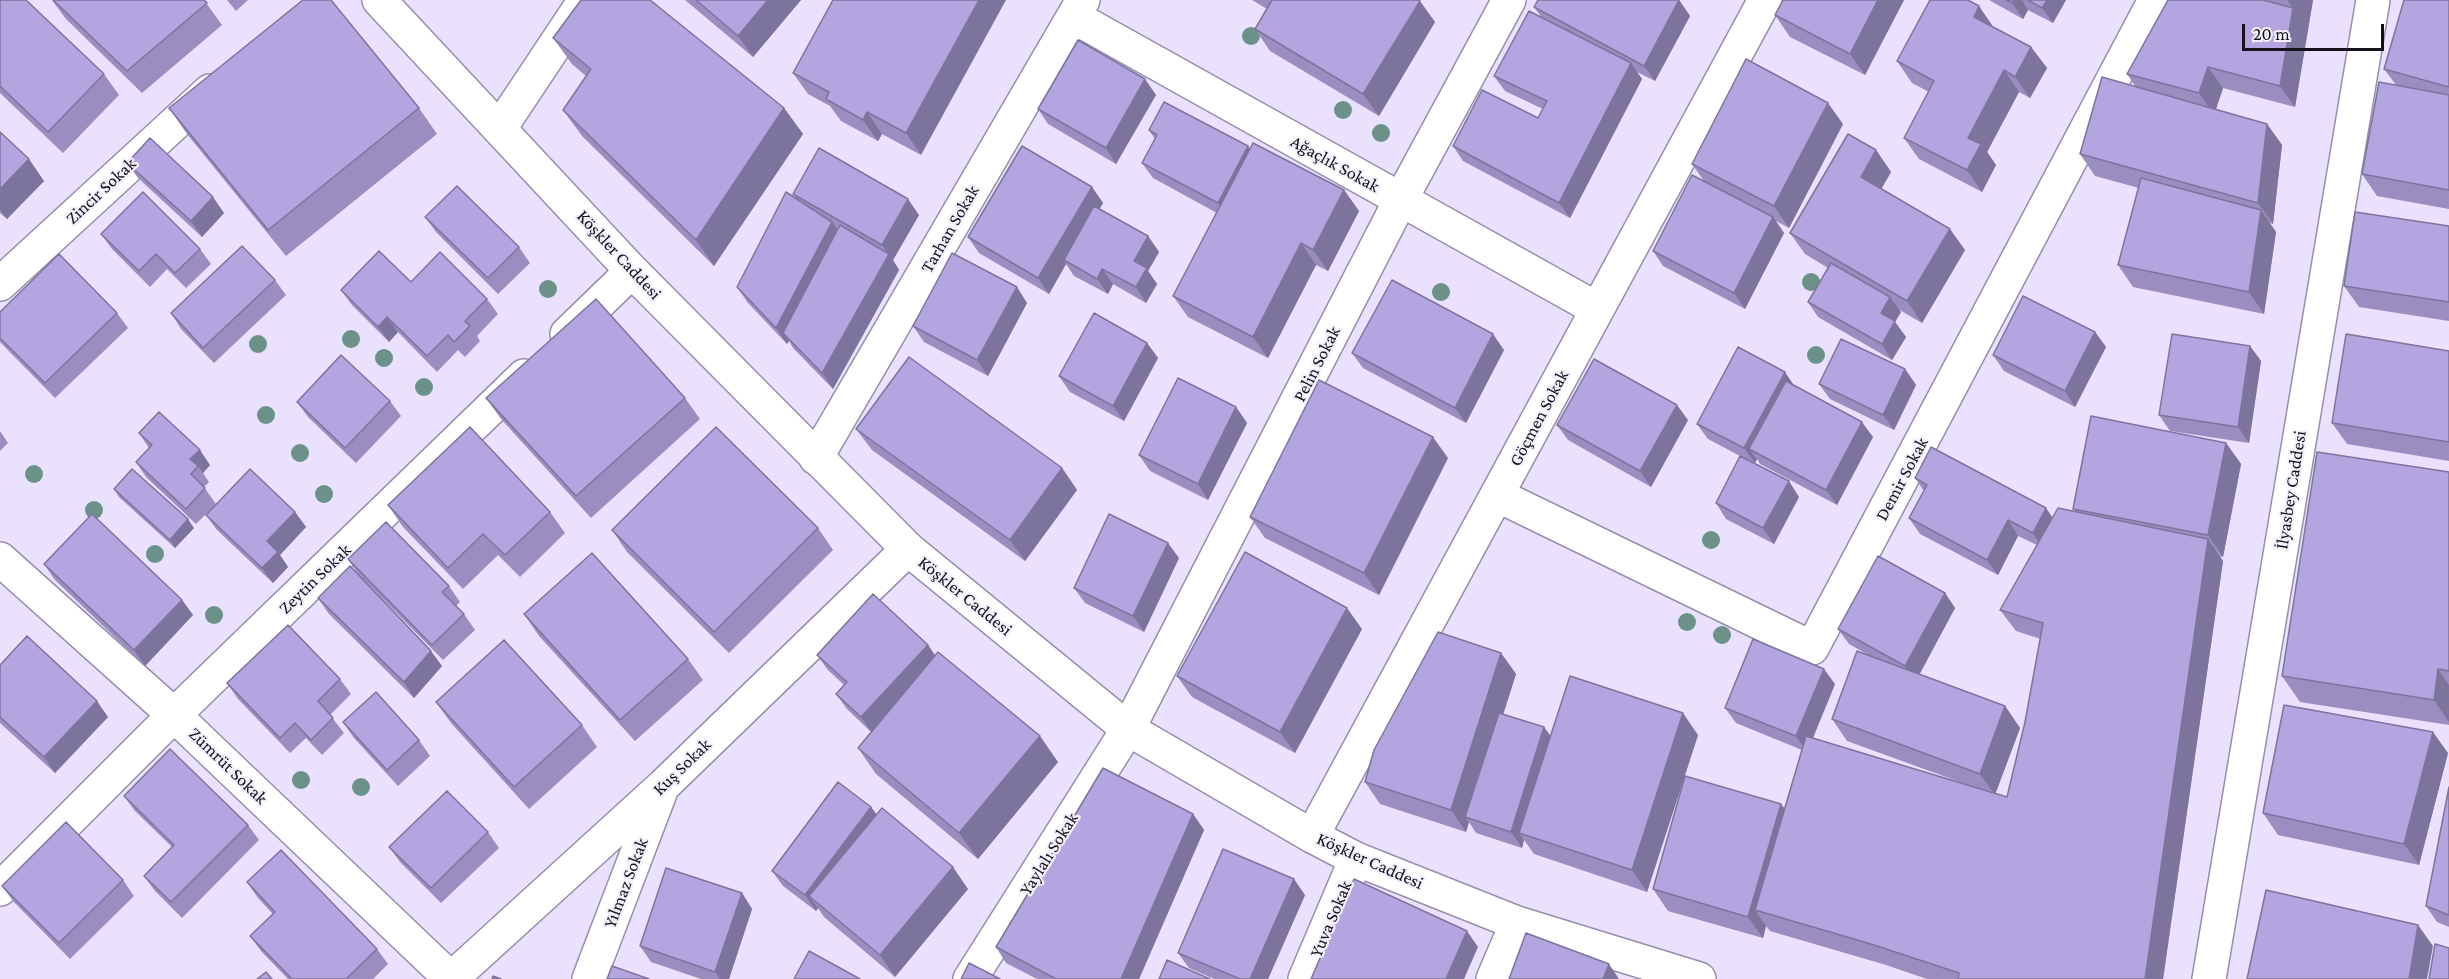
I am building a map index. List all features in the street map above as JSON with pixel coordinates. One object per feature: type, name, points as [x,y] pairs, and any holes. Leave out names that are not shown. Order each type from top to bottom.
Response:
[{"type":"street","name":"Köşkler Caddesi","points":[[379,0],[632,271],[908,549],[1128,729],[1312,836],[1356,859],[1517,923],[1699,979]]},
{"type":"street","points":[[500,128],[585,0]]},
{"type":"street","name":"Pelin Sokak","points":[[1128,729],[1400,201],[1509,0]]},
{"type":"street","name":"Göçmen Sokak","points":[[1312,836],[1765,0]]},
{"type":"street","name":"Demir Sokak","points":[[1497,495],[1812,648],[2155,0]]},
{"type":"street","name":"İlyasbey Caddesi","points":[[2209,979],[2373,0]]},
{"type":"street","name":"Ağaçlık Sokak","points":[[1078,8],[1400,201],[1597,309]]},
{"type":"street","name":"Tarhan Sokak","points":[[816,458],[1078,8]]},
{"type":"street","name":"Zincir Sokak","points":[[0,284],[229,73]]},
{"type":"street","name":"Zeytin Sokak","points":[[0,889],[174,715],[632,271]]},
{"type":"street","name":"Kuş Sokak","points":[[451,979],[663,786],[908,549]]},
{"type":"street","name":"Zümrüt Sokak","points":[[0,559],[174,715],[451,979]]},
{"type":"street","name":"Yaylalı Sokak","points":[[970,979],[1128,729]]},
{"type":"street","name":"Yılmaz Sokak","points":[[589,979],[663,786]]},
{"type":"street","name":"Yuva Sokak","points":[[1305,979],[1356,859]]},
{"type":"street","points":[[1493,979],[1517,923]]},
{"type":"building","points":[[0,0],[26,0],[104,74],[48,132],[0,86]]},
{"type":"building","points":[[53,0],[204,0],[207,3],[127,71]]},
{"type":"building","points":[[303,0],[331,0],[419,108],[268,230],[169,108]]},
{"type":"building","points":[[581,0],[650,0],[784,108],[696,240],[563,110],[591,69],[553,38]]},
{"type":"building","points":[[696,0],[768,0],[738,36]]},
{"type":"building","points":[[833,0],[979,0],[906,133],[867,112],[863,120],[826,99],[829,92],[793,73]]},
{"type":"building","points":[[1272,0],[1420,1],[1363,94],[1255,29]]},
{"type":"building","points":[[1538,0],[1679,0],[1644,66],[1534,7]]},
{"type":"building","points":[[1783,0],[1878,0],[1850,54],[1775,15]]},
{"type":"building","points":[[1930,0],[1968,0],[1979,6],[1974,17],[2031,47],[2015,77],[2004,70],[1968,138],[1981,144],[1967,170],[1904,138],[1934,81],[1897,61]]},
{"type":"building","points":[[2028,0],[2047,0],[2042,8]]},
{"type":"building","points":[[2168,0],[2263,0],[2293,8],[2280,86],[2208,67],[2199,93],[2127,74]]},
{"type":"building","points":[[2404,0],[2449,0],[2449,87],[2384,69]]},
{"type":"building","points":[[1529,11],[1631,63],[1559,203],[1453,146],[1482,90],[1538,118],[1547,101],[1494,76]]},
{"type":"building","points":[[1078,40],[1145,79],[1106,148],[1038,109]]},
{"type":"building","points":[[1746,59],[1828,103],[1774,206],[1692,164]]},
{"type":"building","points":[[2102,77],[2267,124],[2258,203],[2080,154]]},
{"type":"building","points":[[2379,82],[2449,95],[2449,190],[2362,174]]},
{"type":"building","points":[[1164,102],[1248,146],[1218,203],[1142,163],[1157,135],[1149,130]]},
{"type":"building","points":[[0,132],[29,159],[0,189]]},
{"type":"building","points":[[1848,134],[1876,150],[1861,177],[1950,229],[1907,301],[1790,233]]},
{"type":"building","points":[[150,138],[213,197],[191,221],[127,163]]},
{"type":"building","points":[[1253,143],[1344,190],[1313,250],[1301,243],[1253,337],[1173,296]]},
{"type":"building","points":[[1022,146],[1092,187],[1038,278],[968,237]]},
{"type":"building","points":[[819,148],[908,199],[882,245],[793,194]]},
{"type":"building","points":[[1692,175],[1773,217],[1734,293],[1653,251]]},
{"type":"building","points":[[2141,178],[2261,210],[2249,292],[2118,265]]},
{"type":"building","points":[[457,186],[519,247],[488,278],[425,217]]},
{"type":"building","points":[[143,192],[200,249],[175,273],[156,254],[139,271],[101,234]]},
{"type":"building","points":[[786,192],[832,222],[776,328],[737,287]]},
{"type":"building","points":[[1094,206],[1148,236],[1134,261],[1147,268],[1136,287],[1102,269],[1097,279],[1064,260]]},
{"type":"building","points":[[2355,212],[2449,226],[2449,302],[2344,286]]},
{"type":"building","points":[[840,225],[889,254],[822,373],[783,333]]},
{"type":"building","points":[[242,246],[275,280],[203,348],[171,313]]},
{"type":"building","points":[[379,251],[411,282],[440,252],[487,299],[465,321],[470,326],[454,342],[448,335],[427,356],[387,317],[378,327],[341,290]]},
{"type":"building","points":[[952,253],[1017,287],[977,360],[913,326]]},
{"type":"building","points":[[59,254],[117,313],[45,383],[0,338],[0,312]]},
{"type":"building","points":[[1831,263],[1890,297],[1881,313],[1895,321],[1882,344],[1808,302]]},
{"type":"building","points":[[1392,280],[1493,334],[1455,408],[1352,353]]},
{"type":"building","points":[[2023,296],[2095,332],[2065,391],[1993,355]]},
{"type":"building","points":[[596,299],[685,398],[576,496],[486,398]]},
{"type":"building","points":[[1094,313],[1147,343],[1113,406],[1059,376]]},
{"type":"building","points":[[2172,334],[2250,346],[2238,427],[2159,415]]},
{"type":"building","points":[[2346,334],[2449,351],[2449,442],[2332,423]]},
{"type":"building","points":[[1841,339],[1905,369],[1883,415],[1819,384]]},
{"type":"building","points":[[1738,347],[1785,372],[1744,448],[1697,424]]},
{"type":"building","points":[[341,355],[390,401],[345,448],[297,402]]},
{"type":"building","points":[[909,357],[1062,468],[1010,540],[856,429]]},
{"type":"building","points":[[1594,359],[1677,405],[1640,471],[1557,425]]},
{"type":"building","points":[[1178,378],[1236,407],[1198,484],[1139,455]]},
{"type":"building","points":[[1319,380],[1433,437],[1364,573],[1250,517]]},
{"type":"building","points":[[1786,381],[1862,422],[1826,490],[1749,449]]},
{"type":"building","points":[[159,412],[200,450],[190,459],[198,466],[191,474],[205,488],[186,509],[136,462],[152,445],[139,433]]},
{"type":"building","points":[[2091,416],[2226,443],[2208,535],[2073,509]]},
{"type":"building","points":[[470,427],[550,512],[505,555],[483,534],[448,568],[388,505]]},
{"type":"building","points":[[716,427],[818,528],[714,632],[612,530]]},
{"type":"building","points":[[1931,447],[2046,508],[2033,533],[2008,520],[1987,560],[1909,518],[1927,485],[1915,478]]},
{"type":"building","points":[[2317,452],[2449,472],[2449,671],[2438,669],[2434,700],[2282,676]]},
{"type":"building","points":[[1740,456],[1789,481],[1763,528],[1716,503]]},
{"type":"building","points":[[132,469],[188,519],[170,540],[114,489]]},
{"type":"building","points":[[250,469],[295,512],[267,541],[278,552],[262,568],[206,515]]},
{"type":"building","points":[[2058,508],[2208,539],[2145,979],[1958,979],[1959,973],[1755,910],[1806,736],[2007,797],[2025,722],[2043,623],[2000,610]]},
{"type":"building","points":[[92,514],[182,600],[134,650],[44,564]]},
{"type":"building","points":[[1109,514],[1168,543],[1133,616],[1074,588]]},
{"type":"building","points":[[386,522],[449,586],[442,592],[464,614],[432,645],[348,559]]},
{"type":"building","points":[[1245,552],[1347,608],[1280,732],[1177,676]]},
{"type":"building","points":[[592,553],[688,659],[620,720],[524,614]]},
{"type":"building","points":[[1878,556],[1945,593],[1905,666],[1838,629]]},
{"type":"building","points":[[350,566],[431,651],[404,682],[318,598]]},
{"type":"building","points":[[873,594],[928,645],[861,717],[836,694],[847,682],[817,655]]},
{"type":"building","points":[[288,625],[340,679],[318,701],[333,718],[311,740],[295,723],[280,738],[227,683]]},
{"type":"building","points":[[1438,632],[1501,653],[1451,810],[1365,782],[1374,750]]},
{"type":"building","points":[[27,636],[97,701],[44,757],[0,717],[0,665]]},
{"type":"building","points":[[1753,639],[1824,669],[1796,736],[1725,708]]},
{"type":"building","points":[[504,640],[582,725],[514,787],[436,702]]},
{"type":"building","points":[[1857,651],[2005,706],[1980,774],[1832,719]]},
{"type":"building","points":[[938,652],[1040,736],[959,833],[858,748]]},
{"type":"building","points":[[1570,676],[1683,713],[1632,870],[1519,833]]},
{"type":"building","points":[[376,692],[419,740],[387,770],[343,722]]},
{"type":"building","points":[[2284,705],[2433,732],[2404,844],[2263,813]]},
{"type":"building","points":[[1499,713],[1544,727],[1511,832],[1465,817]]},
{"type":"building","points":[[170,749],[248,825],[171,902],[144,876],[174,845],[124,796]]},
{"type":"building","points":[[1103,768],[1193,814],[1121,979],[1056,979],[996,947]]},
{"type":"building","points":[[1685,776],[1781,804],[1748,917],[1653,889]]},
{"type":"building","points":[[838,782],[871,807],[805,895],[772,871]]},
{"type":"building","points":[[2449,787],[2449,915],[2426,906]]},
{"type":"building","points":[[447,791],[488,832],[431,888],[389,847]]},
{"type":"building","points":[[882,808],[953,867],[880,955],[809,896]]},
{"type":"building","points":[[66,822],[123,880],[59,943],[2,886]]},
{"type":"building","points":[[1223,849],[1294,879],[1250,979],[1240,979],[1178,953]]},
{"type":"building","points":[[281,850],[377,949],[346,979],[292,979],[250,936],[275,912],[247,882]]},
{"type":"building","points":[[666,868],[742,893],[715,972],[640,946]]},
{"type":"building","points":[[1354,879],[1467,931],[1446,979],[1311,979]]},
{"type":"building","points":[[2266,890],[2418,925],[2409,979],[2247,979]]},
{"type":"building","points":[[1526,933],[1609,964],[1603,979],[1509,979]]},
{"type":"building","points":[[2435,944],[2449,948],[2449,979],[2429,979]]},
{"type":"building","points":[[809,951],[860,979],[794,979]]},
{"type":"building","points":[[1167,960],[1210,979],[1159,979]]},
{"type":"building","points":[[969,963],[1000,979],[961,979]]},
{"type":"building","points":[[612,966],[649,979],[607,979]]},
{"type":"building","points":[[266,972],[272,979],[257,979]]}]
